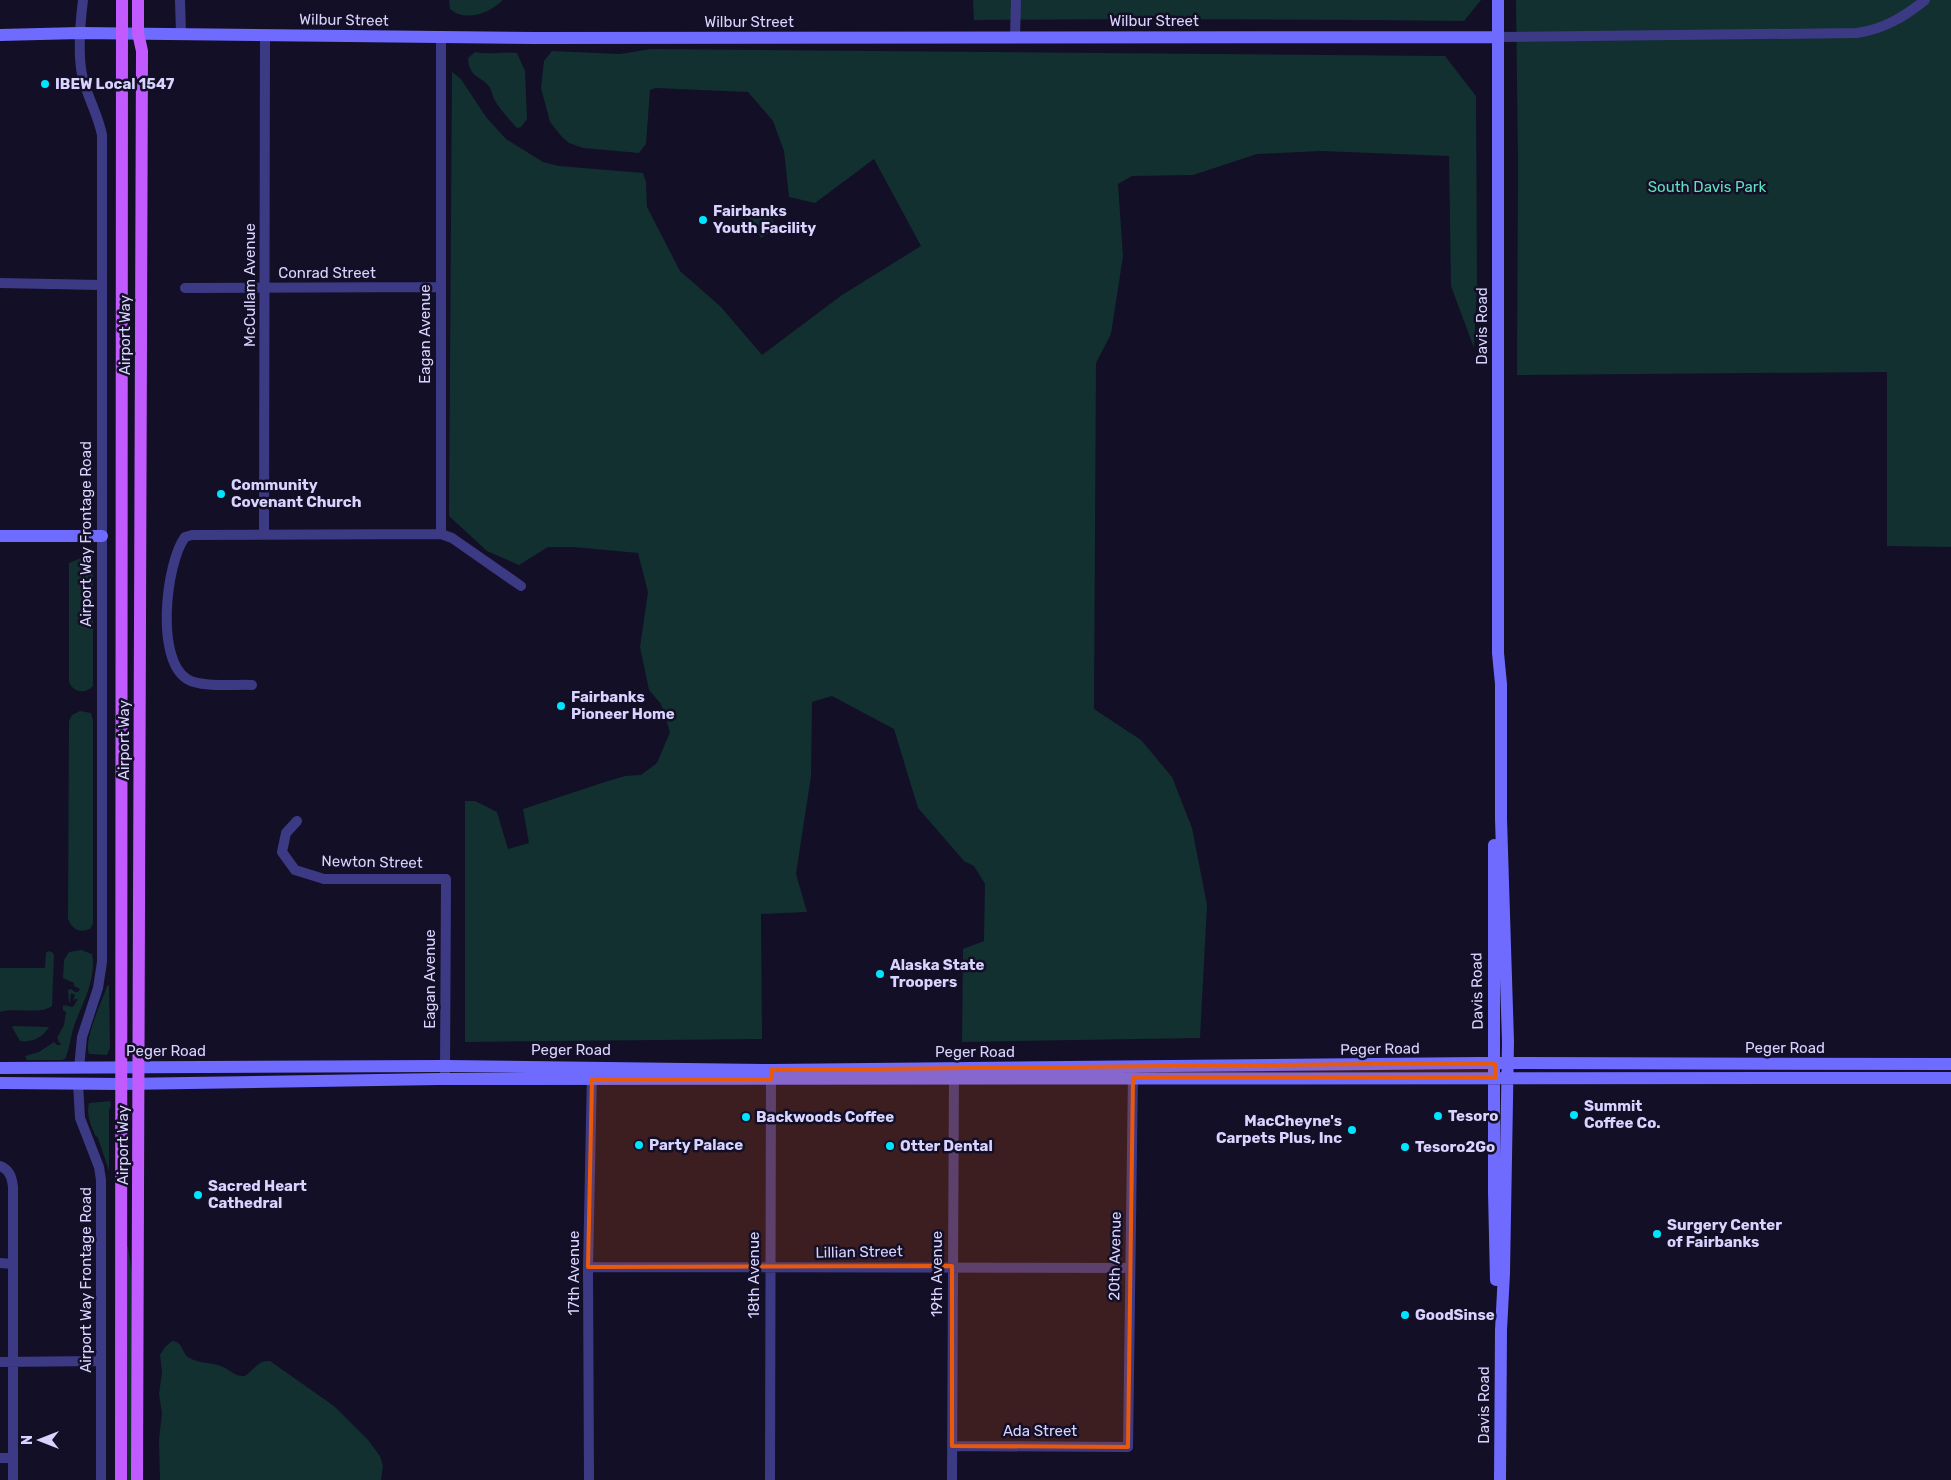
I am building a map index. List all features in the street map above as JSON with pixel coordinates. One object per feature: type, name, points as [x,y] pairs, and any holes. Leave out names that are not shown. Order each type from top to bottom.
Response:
[{"type":"main road","name":"Airport Way","points":[[121,1480],[122,0]]},
{"type":"main road","name":"Airport Way","points":[[137,1480],[140,1084],[142,51],[138,33],[138,0]]},
{"type":"street","name":"Airport Way Frontage Road","points":[[79,1068],[82,1037],[96,994],[102,962],[102,135],[83,78],[80,32],[83,0]]},
{"type":"street","points":[[180,0],[181,33]]},
{"type":"street","points":[[1015,38],[1016,0]]},
{"type":"street","name":"Davis Road","points":[[1498,0],[1498,652],[1502,684],[1501,819],[1508,1064],[1501,1078]]},
{"type":"street","points":[[1498,36],[1857,32],[1888,25],[1908,14],[1925,0]]},
{"type":"street","name":"Wilbur Street","points":[[0,35],[80,32],[441,38],[1498,36]]},
{"type":"street","name":"McCullam Avenue","points":[[264,534],[265,35]]},
{"type":"street","name":"Eagan Avenue","points":[[441,38],[441,534]]},
{"type":"street","points":[[0,283],[101,285]]},
{"type":"street","name":"Conrad Street","points":[[185,288],[440,287]]},
{"type":"street","points":[[252,685],[199,683],[187,679],[177,669],[169,651],[167,634],[170,586],[176,555],[185,537],[192,535],[264,534],[441,534],[452,538],[521,586]]},
{"type":"street","points":[[0,536],[102,536]]},
{"type":"street","name":"Davis Road","points":[[1498,652],[1493,689],[1495,1064],[1501,1078],[1496,1273],[1501,1330],[1500,1480]]},
{"type":"street","name":"Newton Street","points":[[296,821],[286,833],[282,852],[295,870],[324,879],[446,879]]},
{"type":"street","name":"Eagan Avenue","points":[[444,1080],[446,879]]},
{"type":"street","name":"Peger Road","points":[[0,1068],[121,1067],[140,1069],[444,1066],[592,1073],[954,1074],[1495,1064],[1951,1064]]},
{"type":"street","name":"Peger Road","points":[[1133,1072],[1501,1078],[1951,1078]]},
{"type":"street","name":"20th Avenue","points":[[1128,1447],[1133,1072]]},
{"type":"street","name":"Peger Road","points":[[0,1083],[140,1084],[444,1080],[592,1073]]},
{"type":"street","name":"17th Avenue","points":[[589,1480],[588,1267],[592,1073]]},
{"type":"street","name":"18th Avenue","points":[[770,1480],[769,1268],[771,1074]]},
{"type":"street","name":"19th Avenue","points":[[952,1480],[954,1074]]},
{"type":"street","name":"Airport Way Frontage Road","points":[[78,1084],[80,1118],[99,1167],[101,1180],[102,1480]]},
{"type":"street","points":[[4,1168],[12,1180],[13,1187],[13,1480]]},
{"type":"street","points":[[0,1264],[13,1264]]},
{"type":"street","name":"Lillian Street","points":[[588,1267],[952,1266],[1130,1268]]},
{"type":"street","points":[[0,1362],[101,1361]]},
{"type":"street","name":"Ada Street","points":[[952,1446],[1128,1447]]},
{"type":"street","points":[[0,1458],[13,1458]]},
{"type":"highlighted area","points":[[1479,1063],[1495,1064],[1495,1078],[1133,1078],[1128,1447],[952,1446],[952,1266],[588,1267],[592,1079],[771,1079],[771,1070]]},
{"type":"green space","points":[[449,0],[502,1],[490,10],[469,16],[456,13],[450,9]]},
{"type":"green space","points":[[973,0],[1481,0],[1464,21],[974,20]]},
{"type":"green space","name":"South Davis Park","points":[[1516,0],[1951,0],[1951,547],[1887,546],[1887,372],[1517,375],[1518,166]]},
{"type":"green space","points":[[651,49],[1445,56],[1476,96],[1477,285],[1474,348],[1451,286],[1449,156],[1321,151],[1257,154],[1193,175],[1132,176],[1118,184],[1123,256],[1111,334],[1096,363],[1094,709],[1141,740],[1172,777],[1192,828],[1207,905],[1200,1038],[962,1042],[963,949],[984,941],[985,884],[974,866],[964,861],[918,808],[894,729],[832,696],[812,702],[811,776],[796,874],[807,912],[761,914],[762,1039],[465,1042],[465,801],[475,801],[497,812],[508,849],[529,843],[523,809],[625,776],[641,775],[657,763],[670,732],[661,704],[649,690],[640,647],[648,592],[638,553],[573,547],[548,547],[519,565],[487,551],[449,516],[452,72],[461,79],[486,117],[506,139],[543,162],[559,166],[643,173],[646,182],[647,207],[680,271],[721,307],[762,355],[842,295],[921,246],[874,159],[815,203],[789,197],[784,151],[773,121],[748,92],[656,88],[650,90],[646,144],[639,153],[583,148],[569,143],[562,137],[550,122],[541,88],[544,61],[552,51],[620,54]]},
{"type":"green space","points":[[475,52],[517,53],[525,71],[527,119],[521,127],[517,128],[508,118],[496,103],[487,84],[471,70],[468,58]]},
{"type":"green space","points":[[766,209],[777,228],[761,238],[749,218],[755,215],[754,213],[757,211],[758,213]]},
{"type":"green space","points":[[88,552],[93,569],[93,686],[86,691],[80,691],[73,688],[69,682],[69,563],[84,557]]},
{"type":"green space","points":[[80,711],[91,713],[93,721],[93,924],[90,929],[83,931],[74,928],[68,919],[69,721],[72,715]]},
{"type":"green space","points":[[81,950],[92,954],[91,982],[74,1026],[65,1059],[27,1060],[25,1056],[39,1052],[54,1042],[57,1045],[61,1045],[57,1038],[64,1025],[66,1012],[63,1010],[63,1005],[73,1007],[78,999],[73,1001],[75,995],[71,993],[69,1002],[68,990],[71,989],[78,992],[80,989],[74,986],[74,983],[63,978],[64,960],[69,952]]},
{"type":"green space","points":[[48,951],[54,955],[52,1006],[47,1009],[34,1011],[12,1010],[0,1012],[0,968],[45,968],[46,953]]},
{"type":"green space","points":[[109,985],[110,1048],[107,1055],[89,1054],[88,1048],[91,1031]]},
{"type":"green space","points":[[12,1027],[49,1027],[44,1034],[37,1038],[29,1041],[20,1041]]},
{"type":"green space","points":[[110,1101],[109,1171],[88,1112],[89,1103]]},
{"type":"green space","points":[[126,1247],[128,1247],[132,1273],[132,1480],[126,1480]]},
{"type":"green space","points":[[172,1341],[180,1345],[188,1357],[201,1362],[219,1365],[239,1376],[245,1376],[259,1363],[270,1361],[334,1406],[368,1440],[380,1456],[383,1466],[381,1480],[160,1480],[159,1440],[162,1413],[159,1394],[162,1372],[160,1355]]},
{"type":"place","name":"IBEW Local 1547","points":[[45,84]]},
{"type":"place","name":"Fairbanks Youth Facility","points":[[703,220]]},
{"type":"place","name":"Community Covenant Church","points":[[221,494]]},
{"type":"place","name":"Fairbanks Pioneer Home","points":[[561,706]]},
{"type":"place","name":"Alaska State Troopers","points":[[880,974]]},
{"type":"place","name":"Summit Coffee Co.","points":[[1574,1115]]},
{"type":"place","name":"Tesoro","points":[[1438,1116]]},
{"type":"place","name":"Backwoods Coffee","points":[[746,1117]]},
{"type":"place","name":"MacCheyne's Carpets Plus, Inc","points":[[1352,1130]]},
{"type":"place","name":"Party Palace","points":[[639,1145]]},
{"type":"place","name":"Otter Dental","points":[[890,1146]]},
{"type":"place","name":"Tesoro2Go","points":[[1405,1147]]},
{"type":"place","name":"Sacred Heart Cathedral","points":[[198,1195]]},
{"type":"place","name":"Surgery Center of Fairbanks","points":[[1657,1234]]},
{"type":"place","name":"GoodSinse","points":[[1405,1315]]}]
